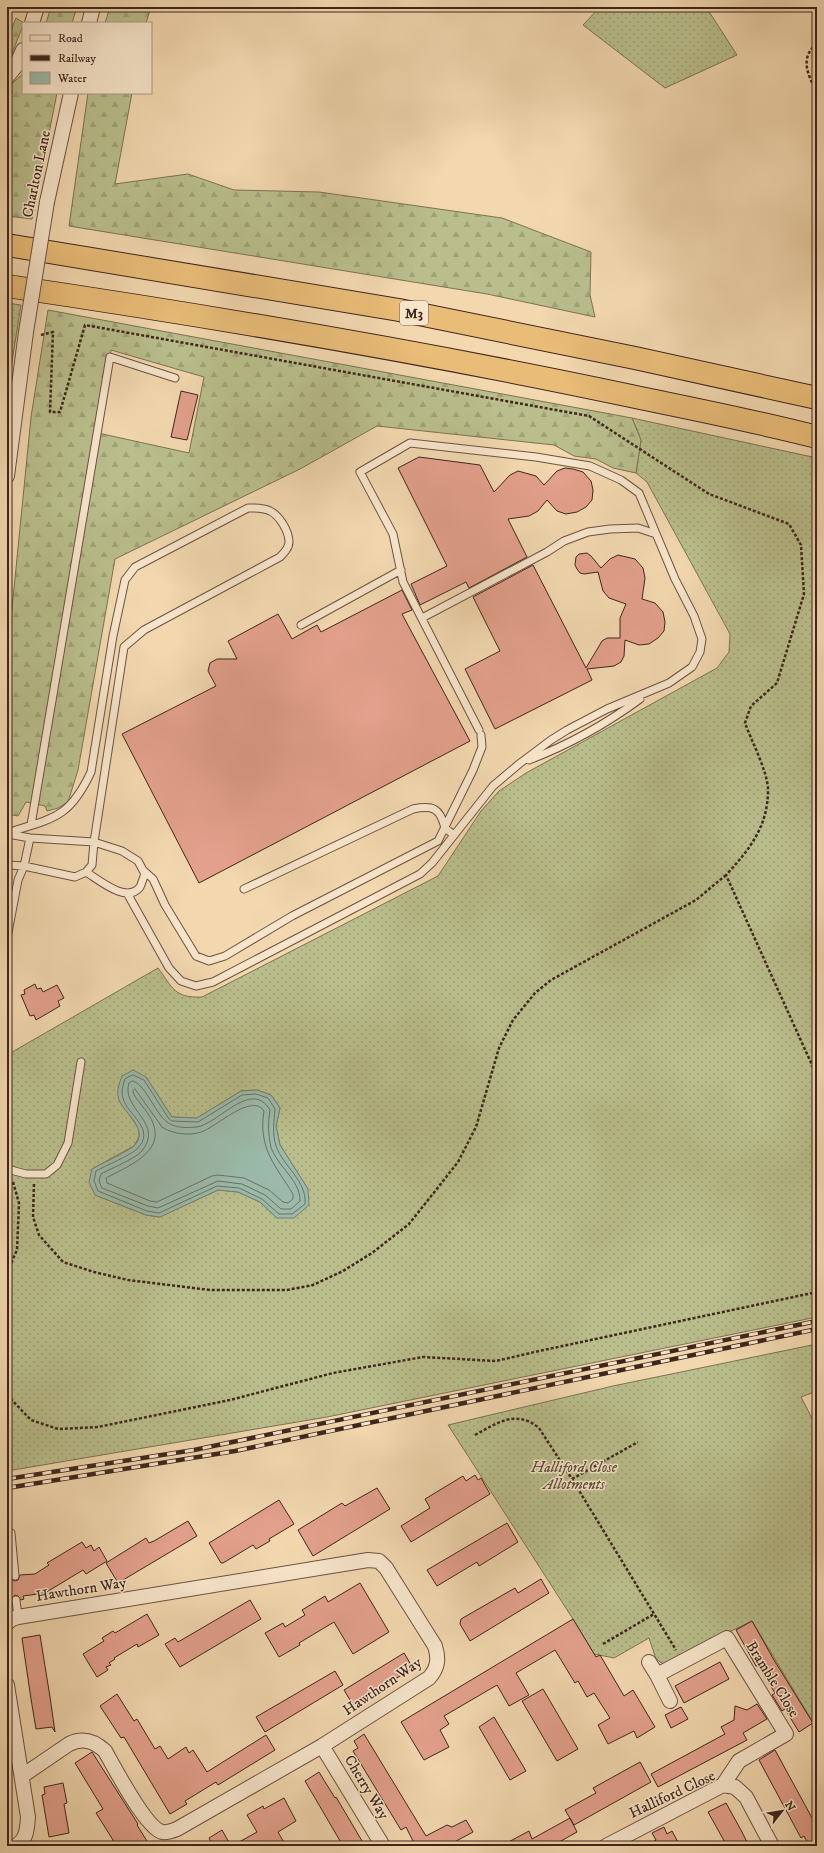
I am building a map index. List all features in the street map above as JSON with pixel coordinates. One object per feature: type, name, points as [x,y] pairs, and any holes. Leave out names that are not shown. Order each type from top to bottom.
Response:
[{"type":"highway","name":"M3","points":[[7,245],[399,310],[643,359],[817,398]]},
{"type":"highway","points":[[7,286],[164,309],[336,338],[568,382],[817,437]]},
{"type":"street","points":[[32,22],[37,7]]},
{"type":"street","points":[[89,22],[93,7]]},
{"type":"street","points":[[7,77],[16,66],[22,52]]},
{"type":"street","name":"Charlton Lane","points":[[7,476],[26,332],[46,202],[71,94]]},
{"type":"street","name":"Hawthorn Way","points":[[12,1620],[368,1560],[379,1561],[386,1568],[435,1646],[438,1655],[438,1664],[429,1678],[322,1746],[177,1830],[161,1832],[146,1819],[105,1752],[97,1744],[77,1740],[22,1776]]},
{"type":"street","name":"Bramble Close","points":[[657,1675],[728,1638],[786,1734],[739,1761],[722,1785]]},
{"type":"street","points":[[649,1662],[670,1701]]},
{"type":"street","points":[[7,1685],[28,1817],[23,1845]]},
{"type":"street","name":"Cherry Way","points":[[322,1746],[383,1846]]},
{"type":"street","name":"Halliford Close","points":[[606,1846],[631,1840],[722,1785],[735,1787],[746,1798],[772,1846]]},
{"type":"lane","points":[[31,825],[110,356],[175,378]]},
{"type":"lane","points":[[127,893],[169,968],[181,981],[196,986],[213,982],[420,874],[432,863],[493,786],[519,764],[567,730],[607,709],[669,683],[692,666],[700,652],[702,639],[694,616],[676,579],[639,493],[621,480],[590,466],[536,457],[410,443],[360,472],[393,534],[403,582],[480,733],[482,747],[473,770],[438,841],[292,916],[225,956],[209,961],[196,956],[165,905],[153,879],[143,870]]},
{"type":"lane","points":[[7,833],[60,815],[72,806],[82,791],[91,772],[113,636],[125,580],[135,567],[248,508],[264,508],[272,511],[286,530],[290,542],[280,557],[144,630],[124,647],[94,842],[92,865],[86,872],[75,877],[24,866],[7,865]]},
{"type":"lane","points":[[422,618],[547,552],[564,541],[588,532],[610,529],[638,528],[656,534]]},
{"type":"lane","points":[[301,625],[401,570]]},
{"type":"lane","points":[[519,764],[558,749],[620,713],[649,692]]},
{"type":"lane","points":[[244,889],[413,809],[426,806],[435,808],[442,816],[444,828],[454,835]]},
{"type":"lane","points":[[7,833],[30,838],[94,842],[122,850],[138,861],[145,874],[140,887],[127,893],[114,890],[86,872]]},
{"type":"lane","points":[[7,938],[18,880],[24,866],[30,838]]},
{"type":"lane","points":[[8,1170],[46,1174],[57,1165],[68,1144],[81,1062]]},
{"type":"lane","points":[[11,1532],[15,1576]]},
{"type":"lane","points":[[12,1620],[16,1600]]},
{"type":"path","points":[[817,44],[811,48],[806,62],[809,78],[817,92]]},
{"type":"path","points":[[35,1174],[33,1191],[33,1217],[39,1235],[63,1262],[94,1272],[128,1280],[210,1290],[288,1290],[313,1285],[343,1271],[366,1257],[409,1224],[458,1162],[476,1127],[499,1048],[513,1020],[535,993],[551,980],[696,900],[726,876]]},
{"type":"path","points":[[7,1272],[17,1250],[19,1203],[8,1170]]},
{"type":"path","points":[[7,1395],[31,1420],[58,1429],[98,1427],[230,1400],[333,1373],[423,1358],[496,1361],[817,1292]]},
{"type":"path","points":[[475,1435],[503,1420],[515,1418],[533,1423],[539,1428],[681,1657],[686,1661]]},
{"type":"path","points":[[572,1479],[638,1442]]},
{"type":"path","points":[[603,1644],[654,1614]]},
{"type":"green space","points":[[51,7],[77,7],[72,22],[46,22]]},
{"type":"green space","points":[[110,7],[151,7],[146,22],[105,22]]},
{"type":"green space","points":[[600,7],[623,7],[632,12],[635,7],[706,7],[737,55],[665,88],[583,25]]},
{"type":"green space","points":[[16,18],[22,22],[22,28],[7,66],[7,40]]},
{"type":"green space","points":[[22,75],[22,94],[57,94],[32,219],[7,216],[7,88]]},
{"type":"green space","points":[[88,94],[132,94],[115,184],[188,174],[234,190],[319,192],[502,218],[591,252],[590,295],[595,317],[487,294],[69,226]]},
{"type":"green space","points":[[7,303],[21,305],[7,393]]},
{"type":"green space","points":[[48,310],[632,418],[641,440],[636,473],[613,468],[596,459],[574,456],[554,445],[377,426],[300,469],[115,559],[78,770],[68,802],[58,808],[47,811],[45,806],[26,802],[18,816],[7,814],[7,659],[31,417]],"holes":[[[111,350],[204,377],[189,453],[98,433]]]},
{"type":"green space","points":[[632,418],[817,458],[817,1317],[327,1417],[7,1471],[7,1055],[158,968],[171,986],[180,994],[185,996],[202,997],[438,876],[481,811],[499,791],[526,773],[717,668],[729,652],[730,634],[647,482],[636,473],[641,440]],"holes":[[[146,1077],[172,1117],[197,1118],[241,1091],[257,1090],[271,1095],[280,1108],[276,1126],[280,1145],[308,1189],[277,1218],[260,1202],[238,1192],[218,1190],[159,1217],[146,1215],[95,1195],[92,1169],[134,1146],[139,1137],[139,1129],[119,1100]]]},
{"type":"green space","name":"Halliford Close Allotments","points":[[817,1344],[817,1391],[801,1397],[817,1428],[817,1729],[752,1621],[663,1664],[656,1659],[649,1638],[614,1658],[594,1654],[448,1425],[613,1386]]},
{"type":"water","points":[[133,1070],[146,1077],[172,1117],[197,1118],[241,1091],[257,1090],[271,1095],[280,1108],[276,1126],[280,1145],[308,1189],[309,1205],[294,1218],[277,1218],[260,1202],[238,1192],[218,1190],[160,1217],[146,1215],[95,1195],[89,1182],[92,1169],[130,1149],[138,1140],[138,1128],[119,1100],[118,1094],[122,1076]]},
{"type":"building","points":[[181,391],[198,395],[187,440],[171,437]]},
{"type":"building","points":[[419,457],[480,465],[494,492],[510,475],[518,471],[536,476],[544,485],[557,471],[565,468],[573,469],[583,472],[591,481],[593,490],[592,500],[586,507],[577,512],[566,514],[557,511],[547,500],[538,511],[529,516],[508,519],[527,557],[469,588],[466,582],[420,605],[411,584],[447,566],[398,468]]},
{"type":"building","points":[[587,553],[601,568],[610,559],[618,555],[635,559],[643,568],[645,578],[642,599],[655,603],[663,612],[665,622],[664,631],[658,638],[649,644],[639,645],[625,640],[624,656],[621,662],[614,666],[587,669],[592,680],[495,729],[465,669],[500,651],[473,597],[533,565],[586,668],[602,641],[607,638],[620,638],[620,618],[626,604],[609,598],[603,591],[598,572],[584,574],[580,573],[575,565],[576,557],[579,554]]},
{"type":"building","points":[[402,590],[412,610],[402,614],[470,741],[199,883],[122,734],[216,686],[208,671],[210,663],[217,659],[237,659],[228,641],[278,614],[292,639],[317,625],[321,632]]},
{"type":"building","points":[[35,984],[37,989],[41,988],[43,992],[57,985],[64,998],[58,1001],[60,1006],[36,1020],[34,1015],[30,1016],[21,995],[25,994],[24,990]]},
{"type":"building","points":[[475,1475],[478,1480],[481,1478],[490,1494],[411,1542],[401,1526],[430,1508],[425,1499],[463,1476],[466,1481]]},
{"type":"building","points":[[377,1488],[390,1509],[313,1556],[298,1530],[342,1503],[345,1506]]},
{"type":"building","points":[[279,1500],[294,1524],[269,1539],[270,1541],[256,1549],[253,1545],[221,1563],[209,1543]]},
{"type":"building","points":[[188,1521],[197,1536],[118,1583],[106,1563],[146,1538],[149,1543],[154,1541]]},
{"type":"building","points":[[507,1523],[518,1542],[479,1566],[477,1562],[437,1586],[427,1570]]},
{"type":"building","points":[[82,1542],[86,1548],[91,1545],[94,1551],[99,1547],[107,1561],[86,1574],[83,1570],[45,1593],[23,1596],[24,1599],[21,1600],[15,1595],[11,1600],[7,1601],[7,1577],[10,1576],[11,1579],[15,1581],[18,1580],[20,1575],[35,1574],[49,1565],[47,1563]]},
{"type":"building","points":[[541,1579],[549,1593],[470,1641],[460,1624],[461,1619],[515,1588],[518,1593]]},
{"type":"building","points":[[360,1583],[389,1632],[353,1654],[334,1622],[279,1657],[265,1633],[283,1623],[285,1627],[305,1615],[302,1610],[325,1596],[328,1602]]},
{"type":"building","points":[[250,1600],[261,1619],[180,1667],[165,1644],[175,1638],[178,1642]]},
{"type":"building","points":[[147,1614],[159,1635],[138,1647],[137,1644],[114,1658],[115,1659],[109,1663],[111,1665],[106,1667],[108,1670],[97,1677],[83,1654],[104,1641],[102,1638],[113,1631],[115,1633]]},
{"type":"building","points":[[573,1619],[596,1657],[600,1655],[624,1696],[633,1690],[655,1727],[637,1738],[634,1731],[608,1744],[598,1725],[610,1718],[594,1693],[587,1697],[578,1681],[575,1683],[555,1650],[516,1673],[529,1695],[509,1706],[497,1685],[444,1716],[449,1724],[440,1730],[449,1747],[424,1760],[401,1722]]},
{"type":"building","points":[[752,1621],[813,1723],[799,1732],[785,1709],[782,1711],[772,1695],[775,1693],[758,1666],[756,1666],[736,1630]]},
{"type":"building","points":[[40,1635],[55,1732],[52,1727],[36,1729],[31,1699],[22,1638]]},
{"type":"building","points":[[404,1653],[413,1668],[353,1705],[344,1690]]},
{"type":"building","points":[[720,1662],[729,1679],[684,1703],[675,1686]]},
{"type":"building","points":[[335,1671],[343,1685],[265,1732],[256,1717]]},
{"type":"building","points":[[543,1689],[578,1749],[557,1761],[522,1701]]},
{"type":"building","points":[[117,1694],[134,1721],[137,1719],[155,1749],[160,1746],[168,1759],[186,1747],[189,1753],[193,1750],[207,1772],[266,1735],[275,1750],[218,1785],[216,1782],[185,1801],[187,1804],[170,1814],[124,1737],[121,1738],[100,1706]]},
{"type":"building","points":[[757,1704],[767,1719],[743,1733],[747,1740],[658,1787],[651,1774],[725,1734],[721,1727],[734,1720],[735,1706],[747,1710]]},
{"type":"building","points":[[681,1707],[688,1719],[671,1728],[665,1715]]},
{"type":"building","points":[[494,1717],[526,1771],[510,1780],[479,1727]]},
{"type":"building","points":[[364,1734],[426,1836],[447,1825],[452,1827],[466,1820],[473,1832],[447,1846],[408,1846],[414,1843],[406,1827],[401,1830],[353,1751],[358,1748],[354,1741]]},
{"type":"building","points":[[775,1750],[817,1827],[817,1846],[809,1846],[804,1836],[801,1838],[759,1760]]},
{"type":"building","points":[[92,1752],[138,1824],[137,1825],[150,1846],[114,1846],[113,1840],[96,1813],[103,1809],[75,1763]]},
{"type":"building","points":[[640,1762],[651,1782],[574,1825],[565,1810],[596,1793],[593,1788]]},
{"type":"building","points":[[319,1772],[335,1798],[336,1797],[365,1846],[343,1846],[305,1781]]},
{"type":"building","points":[[63,1783],[67,1803],[64,1804],[69,1833],[49,1837],[42,1795],[45,1794],[44,1787]]},
{"type":"building","points":[[284,1798],[296,1821],[278,1832],[286,1846],[232,1846],[257,1832],[247,1815],[263,1806],[264,1809]]},
{"type":"building","points":[[726,1803],[749,1846],[727,1846],[708,1812]]},
{"type":"building","points":[[570,1818],[577,1832],[552,1846],[501,1846],[529,1831],[532,1839]]},
{"type":"building","points":[[664,1827],[667,1834],[672,1831],[680,1846],[645,1846],[656,1840],[652,1833]]},
{"type":"building","points":[[222,1830],[231,1846],[213,1846],[209,1838]]},
{"type":"railway","points":[[7,1479],[194,1450],[817,1321]]},
{"type":"railway","points":[[7,1488],[235,1451],[817,1329]]}]
